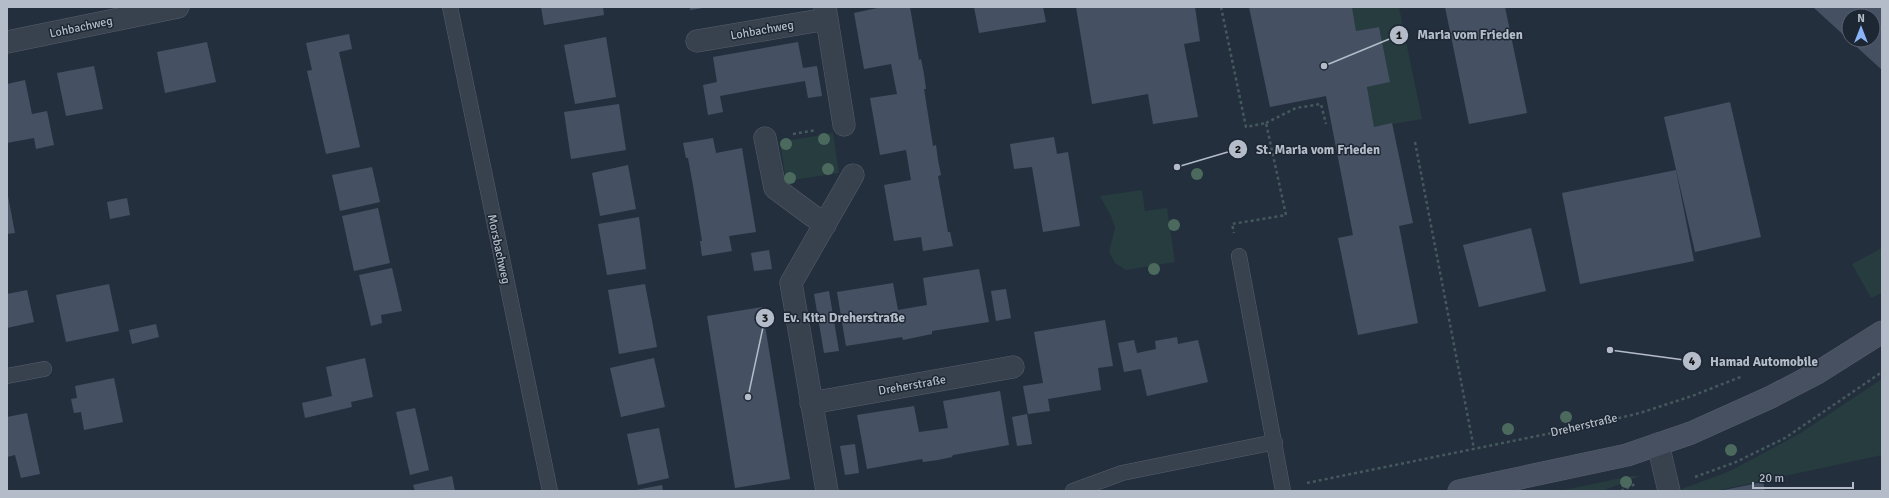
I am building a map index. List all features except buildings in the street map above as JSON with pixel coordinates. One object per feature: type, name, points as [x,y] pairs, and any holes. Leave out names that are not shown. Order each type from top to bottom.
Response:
[{"type":"main road","points":[[1459,491],[1594,463],[1627,455],[1658,444],[1719,421],[1771,397],[1823,369],[1882,332]]},
{"type":"street","name":"Lohbachweg","points":[[7,42],[178,7]]},
{"type":"street","name":"Lohbachweg","points":[[697,41],[826,13],[844,125]]},
{"type":"street","points":[[765,138],[775,188],[825,225]]},
{"type":"street","points":[[827,491],[791,283],[853,175]]},
{"type":"street","name":"Dreherstraße","points":[[811,403],[1013,367]]},
{"type":"street","points":[[1658,444],[1669,491]]},
{"type":"lane","name":"Morsbachweg","points":[[450,7],[550,491]]},
{"type":"lane","points":[[1239,256],[1283,489]]},
{"type":"lane","points":[[7,376],[44,369]]},
{"type":"lane","points":[[1073,491],[1122,473],[1275,442]]},
{"type":"path","points":[[1221,7],[1246,127],[1266,123],[1296,108],[1321,104],[1326,124]]},
{"type":"path","points":[[1239,256],[1232,224],[1286,215],[1266,123]]},
{"type":"path","points":[[1415,142],[1474,449]]},
{"type":"path","points":[[1694,477],[1736,462],[1784,438],[1882,372]]},
{"type":"path","name":"Dreherstraße","points":[[1283,489],[1640,413],[1692,396],[1743,376]]},
{"type":"green space","points":[[1352,7],[1399,7],[1422,119],[1374,127],[1367,87],[1390,82],[1379,27],[1356,31]]},
{"type":"green space","points":[[833,133],[839,173],[786,181],[780,142]]},
{"type":"green space","points":[[1142,190],[1145,211],[1167,208],[1175,262],[1126,270],[1115,263],[1109,252],[1115,228],[1111,216],[1100,196]]},
{"type":"green space","points":[[1882,248],[1882,293],[1871,298],[1852,264]]},
{"type":"green space","points":[[1882,379],[1882,455],[1715,491],[1682,491],[1682,489],[1730,471],[1799,434]]},
{"type":"green space","points":[[1631,476],[1640,476],[1602,491],[1564,490]]},
{"type":"place","name":"Maria vom Frieden","points":[[1324,66]]},
{"type":"place","name":"St. Maria vom Frieden","points":[[1177,167]]},
{"type":"place","name":"Hamad Automobile","points":[[1610,350]]},
{"type":"place","name":"Ev. Kita Dreherstraße","points":[[748,397]]}]
